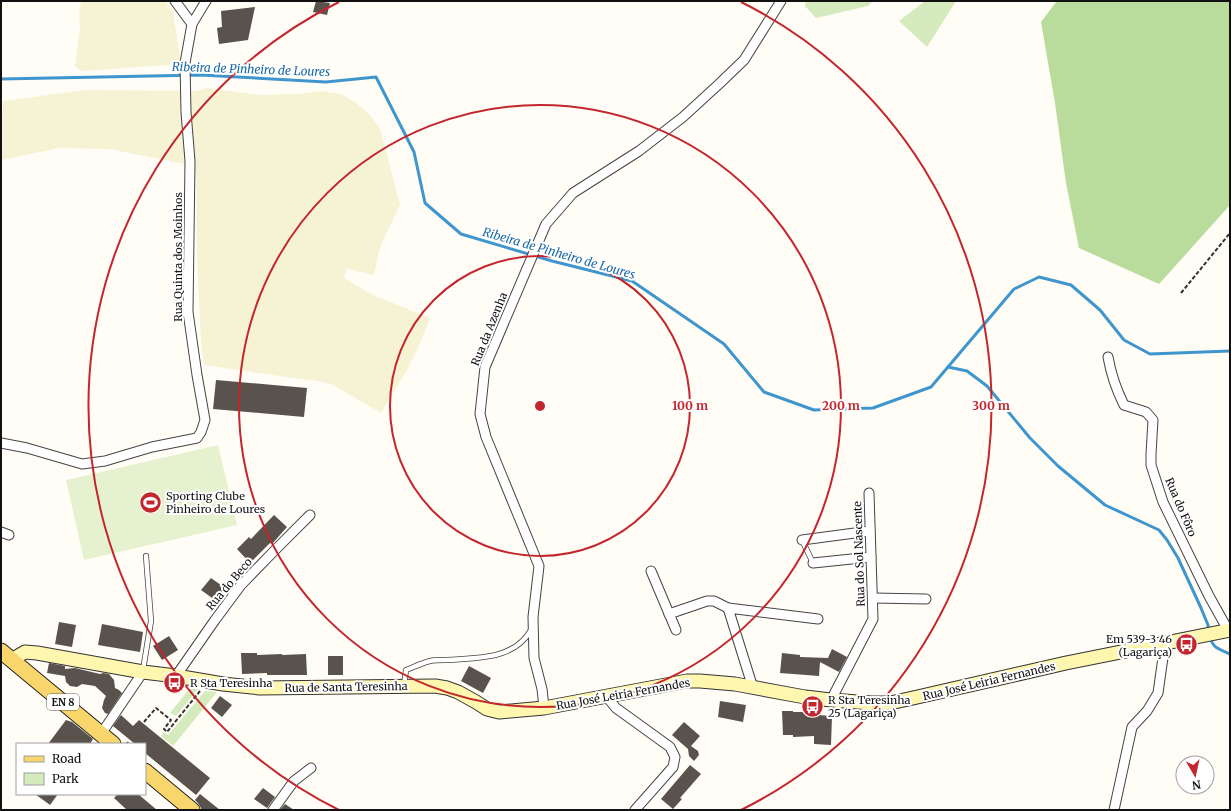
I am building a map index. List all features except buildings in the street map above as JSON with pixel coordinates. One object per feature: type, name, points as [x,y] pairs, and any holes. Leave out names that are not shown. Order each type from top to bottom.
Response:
[{"type":"main road","name":"Rua José Leiria Fernandes","points":[[487,709],[499,712],[544,708],[687,681],[735,684],[805,697],[831,700],[890,703],[1066,663],[1226,631]]},
{"type":"main road","name":"Rua de Santa Teresinha","points":[[4,654],[25,652],[38,653],[143,672],[260,688],[435,686],[447,688],[470,698],[487,709]]},
{"type":"main road","name":"EN 8","points":[[4,654],[101,734],[123,743]]},
{"type":"main road","points":[[146,772],[192,810]]},
{"type":"street","points":[[175,1],[192,24],[206,1]]},
{"type":"street","name":"Rua da Azenha","points":[[544,708],[542,689],[534,658],[533,617],[539,566],[486,437],[480,414],[485,367],[546,224],[574,193],[639,151],[683,117],[719,84],[744,60],[781,1]]},
{"type":"street","name":"Rua Quinta dos Moinhos","points":[[1,443],[27,448],[73,462],[86,464],[106,461],[152,447],[197,438],[201,432],[205,420],[196,375],[188,312],[190,161],[184,64],[192,24]]},
{"type":"street","name":"Rua do Fôro","points":[[1108,357],[1117,391],[1124,405],[1146,412],[1153,420],[1151,465],[1163,502],[1226,631]]},
{"type":"street","name":"Rua do Sol Nascente","points":[[831,700],[873,618],[868,494]]},
{"type":"street","name":"Rua do Beco","points":[[176,676],[241,586],[310,515]]},
{"type":"street","points":[[802,540],[870,531]]},
{"type":"street","points":[[813,563],[871,557]]},
{"type":"street","points":[[651,571],[676,630]]},
{"type":"street","points":[[873,598],[926,599]]},
{"type":"street","points":[[669,614],[707,601],[714,601],[728,608],[818,619]]},
{"type":"street","points":[[728,608],[753,688]]},
{"type":"street","points":[[1114,810],[1132,727],[1147,711],[1158,693],[1165,643]]},
{"type":"street","points":[[101,734],[143,672]]},
{"type":"street","points":[[606,696],[616,708],[670,747],[675,757],[673,767],[635,810]]},
{"type":"street","points":[[273,810],[294,781],[311,768]]},
{"type":"lane","points":[[802,540],[813,563]]},
{"type":"lane","points":[[143,672],[151,621],[146,556]]},
{"type":"lane","points":[[404,686],[406,670],[429,661],[492,656],[507,652],[518,646],[527,637],[533,626]]},
{"type":"path","points":[[1181,293],[1230,233]]},
{"type":"path","points":[[144,722],[156,708],[171,720],[164,729],[167,732],[208,681]]},
{"type":"shaded area","points":[[81,1],[165,1],[173,11],[181,64],[84,71],[78,69],[75,66],[80,28],[79,14]]},
{"type":"shaded area","points":[[207,88],[259,95],[299,94],[321,91],[341,94],[355,102],[369,114],[380,128],[400,205],[379,251],[374,275],[347,269],[344,278],[371,294],[430,318],[407,370],[381,413],[331,384],[204,365],[201,343],[197,255],[196,179],[194,164],[185,164],[109,149],[59,148],[2,160],[3,101],[86,90],[195,91]]},
{"type":"green space","points":[[806,1],[873,1],[868,6],[816,18],[805,6]]},
{"type":"green space","points":[[925,1],[956,1],[927,47],[899,21]]},
{"type":"green space","points":[[1057,1],[1230,1],[1230,205],[1159,284],[1079,248],[1066,183],[1055,103],[1041,22]]},
{"type":"green space","name":"Sporting Clube Pinheiro de Loures","points":[[218,445],[237,525],[84,560],[66,480]]},
{"type":"green space","points":[[190,688],[198,689],[176,716],[170,713]]},
{"type":"green space","points":[[205,691],[217,692],[173,746],[161,736],[164,732],[168,735]]},
{"type":"waterway","name":"Ribeira de Pinheiro de Loures","points":[[1,79],[201,75],[326,82],[376,77],[414,152],[425,203],[461,234],[552,261],[632,281],[724,344],[764,392],[814,410],[873,408],[931,387],[1014,289],[1039,277],[1071,285],[1100,310],[1124,340],[1150,354],[1230,351]]},
{"type":"waterway","points":[[948,367],[967,371],[987,386],[1030,438],[1058,466],[1105,505],[1159,530],[1178,558],[1201,608],[1208,625],[1209,632]]},
{"type":"waterway","points":[[1210,637],[1215,646],[1230,654]]},
{"type":"place","name":"Sporting Clube Pinheiro de Loures","points":[[151,502]]},
{"type":"place","name":"Em 539-3 46 (Lagariça)","points":[[1187,645]]},
{"type":"place","name":"R Sta Teresinha","points":[[175,683]]},
{"type":"place","name":"R Sta Teresinha 25 (Lagariça)","points":[[812,706]]}]
